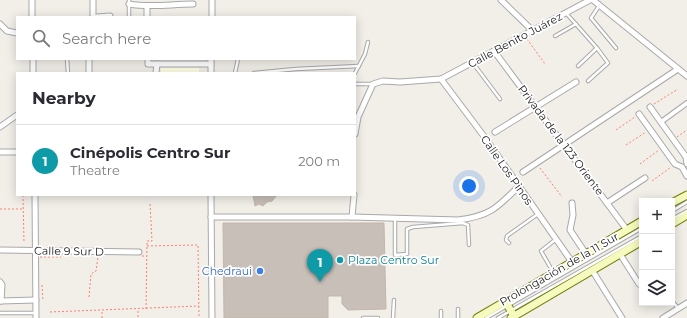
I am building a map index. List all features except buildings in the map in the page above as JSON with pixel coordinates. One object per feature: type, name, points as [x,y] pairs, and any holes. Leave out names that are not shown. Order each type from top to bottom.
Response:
[{"type":"main road","points":[[675,201],[687,195]]},
{"type":"main road","points":[[675,222],[687,215]]},
{"type":"main road","name":"Prolongación de la 11 Sur","points":[[510,310],[554,273],[639,223]]},
{"type":"main road","name":"Prolongación de la 11 Sur","points":[[477,318],[510,310],[592,270],[639,243]]},
{"type":"street","points":[[32,0],[32,16]]},
{"type":"street","points":[[93,0],[93,16]]},
{"type":"street","points":[[212,0],[212,16]]},
{"type":"street","points":[[501,0],[533,31]]},
{"type":"street","points":[[591,0],[687,76]]},
{"type":"street","name":"Calle Benito Juárez","points":[[441,79],[591,0]]},
{"type":"street","points":[[129,2],[147,7],[168,4],[193,4]]},
{"type":"street","points":[[147,7],[147,16]]},
{"type":"street","points":[[0,24],[7,31],[16,33]]},
{"type":"street","name":"Privada de la 123 Oriente","points":[[494,51],[627,230]]},
{"type":"street","points":[[33,60],[33,72]]},
{"type":"street","points":[[89,60],[89,72]]},
{"type":"street","points":[[148,62],[157,64],[211,62]]},
{"type":"street","points":[[156,72],[157,64]]},
{"type":"street","points":[[523,172],[678,68]]},
{"type":"street","points":[[356,128],[358,117],[373,84],[383,81],[400,82],[441,79]]},
{"type":"street","name":"Calle Los Pinos","points":[[441,79],[486,139],[572,262]]},
{"type":"street","points":[[495,132],[576,82]]},
{"type":"street","points":[[661,122],[687,103]]},
{"type":"street","points":[[650,107],[686,157],[687,164],[682,167]]},
{"type":"street","points":[[639,114],[675,164],[682,167],[687,176]]},
{"type":"street","points":[[0,127],[16,116]]},
{"type":"street","points":[[0,152],[16,152]]},
{"type":"street","points":[[607,203],[645,178]]},
{"type":"street","points":[[211,217],[352,216],[437,220],[475,218],[490,212],[518,186]]},
{"type":"street","points":[[35,196],[36,316]]},
{"type":"street","points":[[211,196],[212,318]]},
{"type":"street","points":[[352,216],[354,196]]},
{"type":"street","points":[[572,203],[573,215],[570,230],[586,254]]},
{"type":"street","name":"Calle 9 Sur D","points":[[0,250],[139,252]]},
{"type":"street","points":[[620,254],[639,284]]},
{"type":"street","points":[[592,270],[622,318]]},
{"type":"street","points":[[1,282],[1,301],[36,300]]},
{"type":"street","points":[[664,318],[687,303]]},
{"type":"lane","points":[[129,2],[129,16]]},
{"type":"lane","points":[[600,6],[590,18],[616,48]]},
{"type":"lane","points":[[566,13],[597,48],[608,63],[588,81]]},
{"type":"lane","points":[[555,36],[576,24]]},
{"type":"lane","points":[[356,72],[368,42]]},
{"type":"lane","points":[[578,66],[597,48]]},
{"type":"lane","points":[[67,60],[68,72]]},
{"type":"lane","points":[[235,72],[238,60]]},
{"type":"lane","points":[[473,63],[500,99]]},
{"type":"lane","points":[[264,72],[359,66]]},
{"type":"lane","points":[[356,84],[373,84]]},
{"type":"lane","points":[[675,209],[687,202]]},
{"type":"lane","points":[[675,217],[687,211]]},
{"type":"lane","points":[[509,243],[506,240],[507,236],[538,214]]},
{"type":"lane","points":[[395,219],[396,255],[408,253],[407,229],[413,227],[468,225],[469,245]]},
{"type":"lane","points":[[498,318],[639,230]]},
{"type":"lane","points":[[486,318],[510,310],[639,238]]},
{"type":"lane","points":[[554,273],[541,251],[556,239]]},
{"type":"lane","points":[[393,318],[394,300]]},
{"type":"lane","points":[[675,305],[678,309]]},
{"type":"lane","points":[[458,309],[458,318]]},
{"type":"lane","points":[[441,311],[441,318]]},
{"type":"lane","points":[[0,313],[36,316]]},
{"type":"lane","points":[[364,318],[378,318]]},
{"type":"path","points":[[524,36],[545,64]]},
{"type":"path","points":[[626,145],[650,129]]},
{"type":"path","points":[[674,140],[687,130]]},
{"type":"path","points":[[640,164],[663,148]]},
{"type":"path","points":[[535,163],[562,197]]},
{"type":"path","points":[[652,181],[675,164]]},
{"type":"path","points":[[23,196],[24,243]]},
{"type":"path","points":[[146,310],[147,241],[152,241],[150,202]]},
{"type":"path","points":[[0,209],[23,209]]},
{"type":"path","points":[[147,246],[198,246],[199,318]]},
{"type":"path","points":[[89,297],[91,274],[96,271],[98,256]]},
{"type":"path","points":[[50,312],[146,310],[198,306]]},
{"type":"path","points":[[138,310],[138,318]]},
{"type":"path","points":[[102,311],[102,318]]},
{"type":"shaded area","points":[[161,68],[199,68],[199,72],[161,72]]},
{"type":"place","name":"Plaza Centro Sur","points":[[340,260]]},
{"type":"place","name":"Chedraui","points":[[260,271]]},
{"type":"place","name":"Cinépolis Centro Sur","points":[[320,282]]}]
